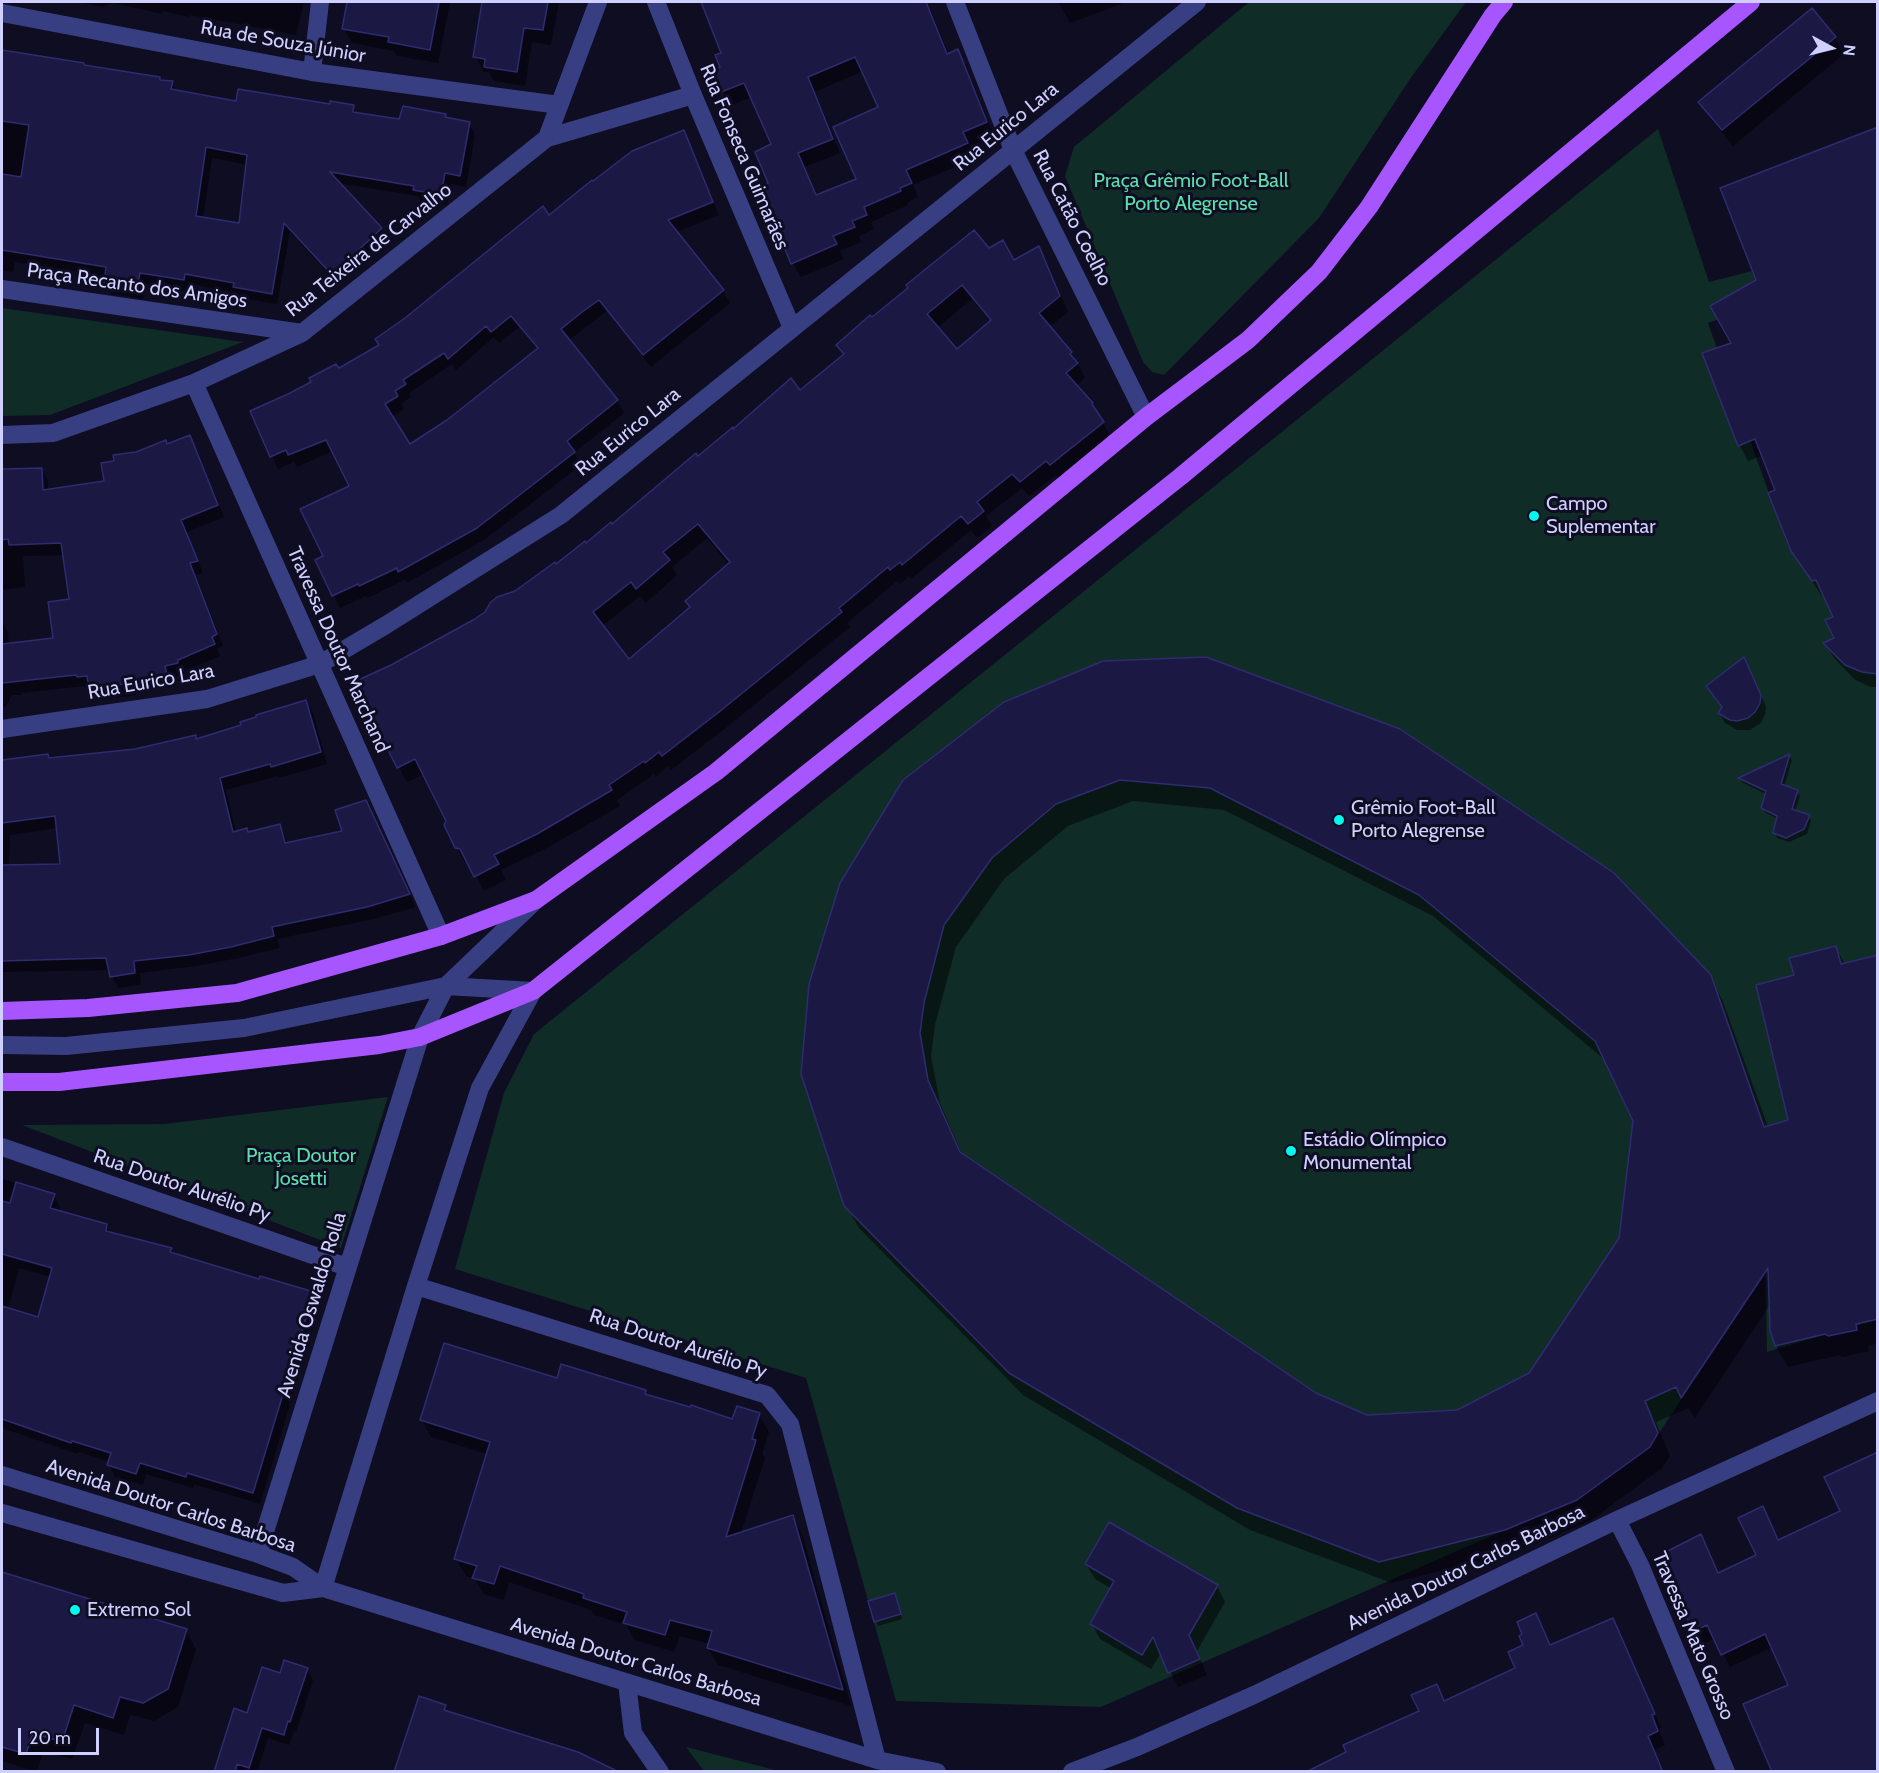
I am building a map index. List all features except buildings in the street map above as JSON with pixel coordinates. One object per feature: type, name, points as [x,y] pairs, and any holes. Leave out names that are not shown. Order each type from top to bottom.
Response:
[{"type":"main road","points":[[2,1011],[88,1008],[237,993],[441,936],[536,900],[716,772],[1146,417],[1248,340],[1319,272],[1368,207],[1503,2]]},
{"type":"main road","points":[[2,1082],[59,1082],[344,1050],[420,1037],[533,991],[1180,477],[1751,2]]},
{"type":"street","points":[[312,72],[320,2]]},
{"type":"street","points":[[547,138],[598,2]]},
{"type":"street","name":"Rua Fonseca Guimarães","points":[[656,2],[792,328]]},
{"type":"street","name":"Rua Catão Coelho","points":[[955,2],[1013,150],[1146,417]]},
{"type":"street","name":"Rua Eurico Lara","points":[[2,729],[207,699],[320,664],[561,515],[1197,2]]},
{"type":"street","name":"Rua de Souza Júnior","points":[[2,13],[312,72],[559,105]]},
{"type":"street","name":"Rua Teixeira de Carvalho","points":[[2,435],[53,434],[194,383],[302,333],[547,138],[693,95]]},
{"type":"street","name":"Praça Recanto dos Amigos","points":[[2,289],[302,333]]},
{"type":"street","name":"Travessa Doutor Marchand","points":[[194,383],[441,936]]},
{"type":"street","name":"Avenida Oswaldo Rolla","points":[[258,1554],[420,1037],[446,986],[536,900]]},
{"type":"street","points":[[2,1045],[66,1046],[244,1028],[446,986],[533,991],[480,1088],[323,1588]]},
{"type":"street","name":"Rua Doutor Aurélio Py","points":[[2,1146],[347,1267]]},
{"type":"street","name":"Rua Doutor Aurélio Py","points":[[416,1286],[767,1395],[790,1424],[877,1760]]},
{"type":"street","name":"Avenida Doutor Carlos Barbosa","points":[[1072,1772],[1137,1747],[1254,1695],[1617,1520],[1878,1401]]},
{"type":"street","name":"Avenida Doutor Carlos Barbosa","points":[[2,1475],[258,1554],[293,1567],[323,1588],[877,1760],[937,1772]]},
{"type":"street","name":"Avenida Doutor Carlos Barbosa","points":[[2,1514],[283,1593],[323,1588]]},
{"type":"street","name":"Travessa Mato Grosso","points":[[1617,1520],[1640,1564],[1726,1772]]},
{"type":"street","points":[[627,1683],[633,1733],[660,1772]]},
{"type":"green space","name":"Praça Grêmio Foot-Ball Porto Alegrense","points":[[1249,2],[1466,2],[1410,79],[1319,218],[1164,375],[1152,372],[1143,362],[1065,176],[1074,147]]},
{"type":"green space","name":"Grêmio Foot-Ball Porto Alegrense","points":[[1658,129],[1709,282],[1752,271],[1763,302],[1708,323],[1788,546],[1841,522],[1877,606],[1877,1320],[1767,1352],[1764,1201],[1756,1201],[1740,1310],[1650,1447],[1505,1530],[1101,1707],[896,1701],[806,1378],[455,1269],[504,1093],[534,1034]]},
{"type":"green space","points":[[2,308],[243,342],[50,415],[2,416]]},
{"type":"green space","name":"Praça Doutor Josetti","points":[[388,1097],[341,1248],[22,1125],[164,1124]]},
{"type":"green space","points":[[686,1747],[779,1771],[704,1771]]},
{"type":"place","name":"Campo Suplementar","points":[[1534,516]]},
{"type":"place","name":"Grêmio Foot-Ball Porto Alegrense","points":[[1339,820]]},
{"type":"place","name":"Estádio Olímpico Monumental","points":[[1291,1151]]},
{"type":"place","name":"Extremo Sol","points":[[75,1610]]}]
